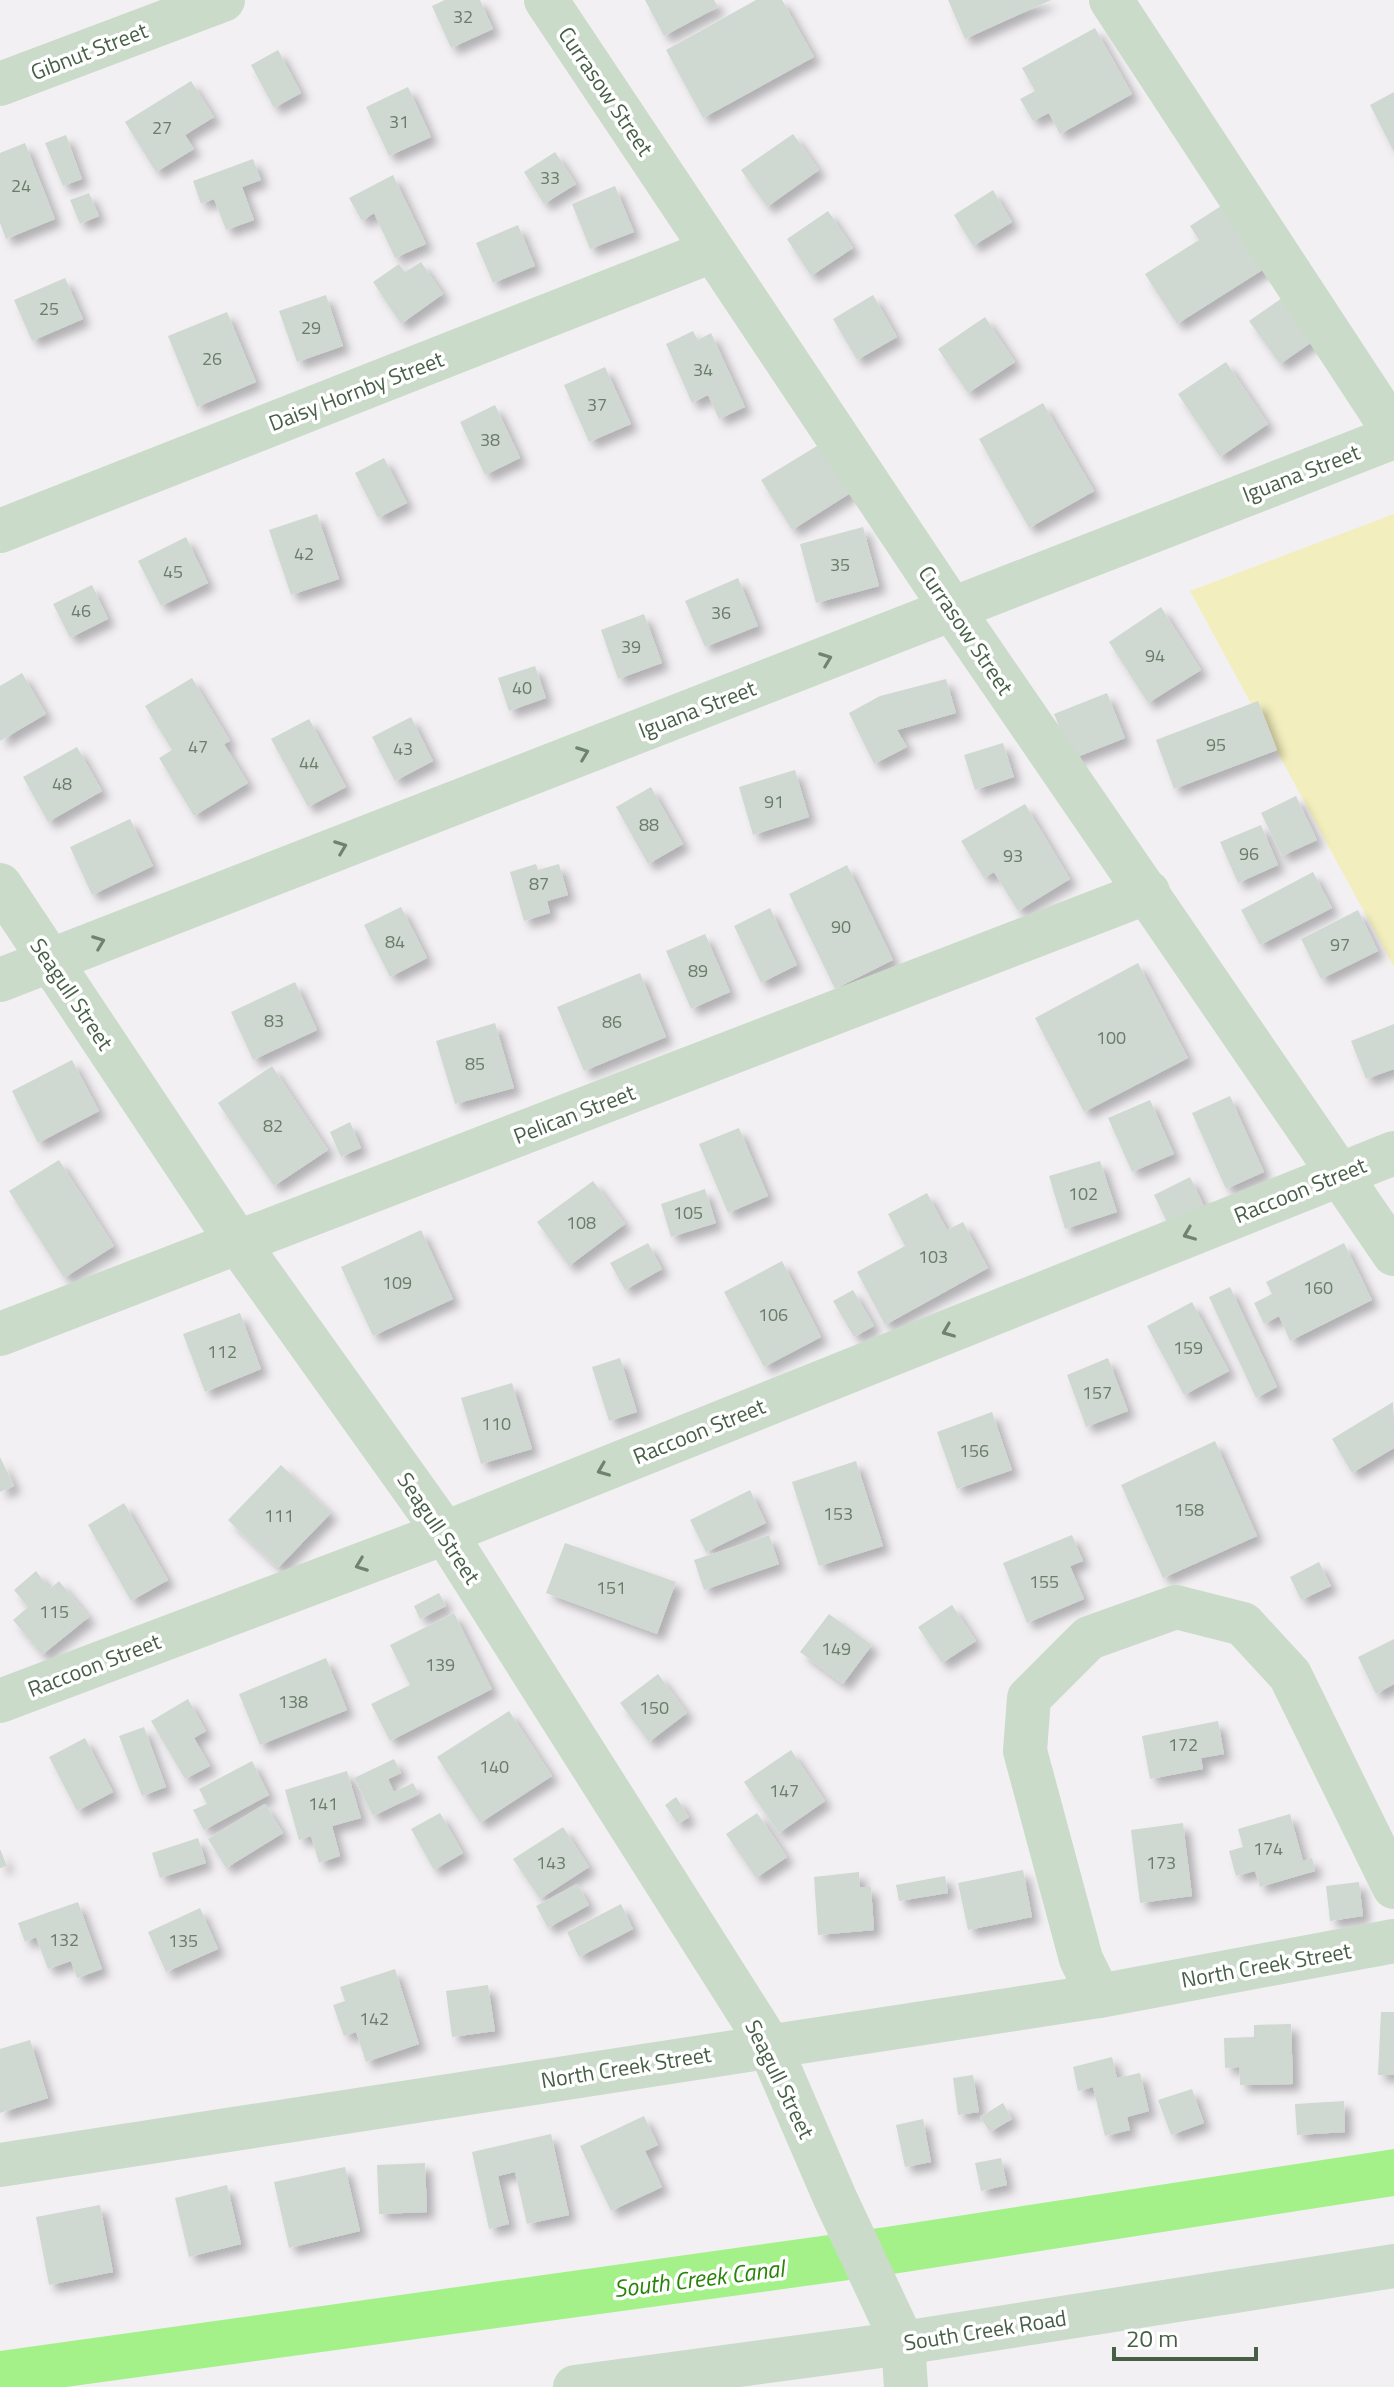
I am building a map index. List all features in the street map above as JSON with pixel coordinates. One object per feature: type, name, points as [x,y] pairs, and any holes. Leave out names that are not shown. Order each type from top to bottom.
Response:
[{"type":"street","name":"Gibnut Street","points":[[0,84],[223,0]]},
{"type":"street","name":"Currasow Street","points":[[546,0],[952,609],[1394,1254]]},
{"type":"street","points":[[1111,0],[1394,435]]},
{"type":"street","name":"Daisy Hornby Street","points":[[0,531],[712,251]]},
{"type":"street","name":"Iguana Street","points":[[0,980],[1394,435]]},
{"type":"street","name":"Seagull Street","points":[[0,885],[238,1243],[445,1533],[769,2045],[835,2198],[903,2343]]},
{"type":"street","name":"Pelican Street","points":[[0,1334],[1148,892]]},
{"type":"street","name":"Raccoon Street","points":[[0,1701],[445,1533],[1394,1153]]},
{"type":"street","points":[[1099,1996],[1081,1959],[1025,1751],[1029,1698],[1089,1638],[1176,1607],[1243,1624],[1290,1675],[1394,1887]]},
{"type":"street","name":"North Creek Street","points":[[0,2165],[1099,1996],[1394,1941]]},
{"type":"street","name":"South Creek Road","points":[[575,2387],[903,2343],[1394,2266]]},
{"type":"street","points":[[903,2343],[906,2387]]},
{"type":"shaded area","points":[[1394,514],[1394,967],[1190,591]]},
{"type":"water","name":"South Creek Canal","points":[[1394,2149],[1394,2196],[893,2274],[66,2387],[0,2387],[0,2351],[886,2227]]},
{"type":"building","points":[[445,0],[480,0],[493,29],[451,48],[432,6]]},
{"type":"building","points":[[645,0],[714,0],[718,7],[664,36]]},
{"type":"building","points":[[756,0],[782,0],[814,57],[703,118],[666,50]]},
{"type":"building","points":[[948,0],[1051,0],[965,39]]},
{"type":"building","points":[[1095,28],[1132,94],[1060,134],[1049,113],[1033,121],[1020,99],[1035,91],[1022,68]]},
{"type":"building","points":[[278,50],[301,93],[274,108],[251,65]]},
{"type":"building","points":[[191,81],[214,117],[185,135],[194,149],[156,172],[125,122]]},
{"type":"building","points":[[408,87],[431,137],[389,156],[366,107]]},
{"type":"building","points":[[1394,92],[1394,152],[1370,105]]},
{"type":"building","points":[[793,134],[819,170],[767,207],[741,170]]},
{"type":"building","points":[[66,135],[82,179],[63,186],[45,143]]},
{"type":"building","points":[[25,143],[55,219],[6,239],[0,223],[0,153]]},
{"type":"building","points":[[555,152],[576,184],[544,204],[524,172]]},
{"type":"building","points":[[253,159],[261,180],[242,187],[254,220],[226,230],[214,199],[201,204],[193,181]]},
{"type":"building","points":[[393,175],[426,244],[395,258],[374,213],[362,221],[349,198]]},
{"type":"building","points":[[615,186],[634,232],[590,249],[572,204]]},
{"type":"building","points":[[993,190],[1012,222],[973,246],[954,215]]},
{"type":"building","points":[[89,193],[99,216],[80,224],[70,200]]},
{"type":"building","points":[[1232,199],[1275,262],[1177,324],[1145,274],[1199,240],[1190,226]]},
{"type":"building","points":[[828,211],[853,248],[811,276],[787,239]]},
{"type":"building","points":[[518,225],[535,266],[493,283],[476,243]]},
{"type":"building","points":[[421,262],[443,294],[401,324],[373,282],[399,264],[405,272]]},
{"type":"building","points":[[65,278],[83,319],[32,341],[14,300]]},
{"type":"building","points":[[326,295],[343,346],[297,362],[279,311]]},
{"type":"building","points":[[873,295],[897,337],[857,360],[833,319]]},
{"type":"building","points":[[1285,296],[1315,340],[1280,364],[1249,321]]},
{"type":"building","points":[[227,312],[256,382],[197,407],[168,336]]},
{"type":"building","points":[[985,317],[1015,362],[968,393],[938,349]]},
{"type":"building","points":[[693,331],[698,340],[711,333],[745,407],[719,419],[708,395],[692,403],[666,344]]},
{"type":"building","points":[[1226,362],[1268,424],[1220,457],[1178,394]]},
{"type":"building","points":[[605,367],[631,424],[589,442],[564,385]]},
{"type":"building","points":[[1043,403],[1094,491],[1029,528],[979,439]]},
{"type":"building","points":[[495,405],[520,458],[485,475],[460,422]]},
{"type":"building","points":[[822,443],[852,492],[792,530],[761,480]]},
{"type":"building","points":[[384,458],[407,503],[378,518],[355,473]]},
{"type":"building","points":[[317,514],[339,579],[291,595],[269,530]]},
{"type":"building","points":[[863,527],[879,586],[816,603],[800,544]]},
{"type":"building","points":[[186,537],[208,583],[161,606],[138,561]]},
{"type":"building","points":[[738,578],[758,626],[705,647],[685,601]]},
{"type":"building","points":[[92,585],[108,619],[70,638],[53,604]]},
{"type":"building","points":[[1161,607],[1201,670],[1148,703],[1109,642]]},
{"type":"building","points":[[644,614],[662,663],[618,679],[601,630]]},
{"type":"building","points":[[535,666],[546,698],[509,711],[498,678]]},
{"type":"building","points":[[22,673],[46,714],[0,741],[0,686]]},
{"type":"building","points":[[192,678],[230,741],[224,744],[248,783],[194,816],[159,758],[172,750],[145,706]]},
{"type":"building","points":[[946,679],[956,713],[897,730],[907,747],[874,764],[849,713],[880,696]]},
{"type":"building","points":[[1107,693],[1125,738],[1072,759],[1054,714]]},
{"type":"building","points":[[1258,701],[1277,750],[1174,789],[1156,740]]},
{"type":"building","points":[[411,717],[433,761],[395,781],[372,737]]},
{"type":"building","points":[[309,719],[346,787],[308,807],[271,739]]},
{"type":"building","points":[[1003,743],[1014,777],[975,790],[964,755]]},
{"type":"building","points":[[77,747],[102,791],[48,822],[23,777]]},
{"type":"building","points":[[795,770],[809,817],[753,835],[739,787]]},
{"type":"building","points":[[651,787],[683,844],[648,864],[616,807]]},
{"type":"building","points":[[1296,796],[1317,840],[1282,856],[1261,813]]},
{"type":"building","points":[[1025,804],[1070,879],[1018,911],[994,872],[984,878],[961,841]]},
{"type":"building","points":[[130,819],[153,866],[92,895],[70,847]]},
{"type":"building","points":[[1261,825],[1278,865],[1238,883],[1220,842]]},
{"type":"building","points":[[536,864],[538,870],[559,864],[568,895],[547,901],[550,913],[524,921],[510,872]]},
{"type":"building","points":[[847,865],[893,960],[835,989],[789,894]]},
{"type":"building","points":[[1313,872],[1332,908],[1260,945],[1241,910]]},
{"type":"building","points":[[401,907],[427,958],[390,977],[364,925]]},
{"type":"building","points":[[770,908],[797,965],[761,983],[734,926]]},
{"type":"building","points":[[1358,910],[1378,951],[1321,979],[1301,939]]},
{"type":"building","points":[[705,934],[730,992],[691,1009],[666,951]]},
{"type":"building","points":[[1138,963],[1188,1058],[1084,1112],[1035,1018]]},
{"type":"building","points":[[640,973],[666,1037],[584,1071],[557,1007]]},
{"type":"building","points":[[295,982],[317,1030],[253,1060],[231,1012]]},
{"type":"building","points":[[495,1023],[514,1088],[455,1104],[436,1041]]},
{"type":"building","points":[[1394,1024],[1394,1069],[1366,1079],[1351,1041]]},
{"type":"building","points":[[72,1060],[99,1111],[38,1143],[12,1091]]},
{"type":"building","points":[[272,1066],[328,1150],[274,1186],[218,1103]]},
{"type":"building","points":[[1230,1096],[1264,1172],[1226,1189],[1192,1113]]},
{"type":"building","points":[[1150,1100],[1174,1154],[1132,1172],[1108,1118]]},
{"type":"building","points":[[350,1122],[361,1148],[341,1157],[330,1132]]},
{"type":"building","points":[[739,1128],[768,1196],[728,1213],[699,1144]]},
{"type":"building","points":[[59,1160],[114,1246],[64,1278],[9,1191]]},
{"type":"building","points":[[1100,1161],[1117,1212],[1065,1229],[1049,1176]]},
{"type":"building","points":[[1190,1177],[1204,1206],[1168,1224],[1154,1195]]},
{"type":"building","points":[[593,1181],[625,1224],[569,1266],[537,1222]]},
{"type":"building","points":[[705,1189],[716,1223],[671,1237],[661,1204]]},
{"type":"building","points":[[927,1193],[947,1230],[963,1222],[988,1268],[885,1325],[857,1272],[905,1246],[888,1214]]},
{"type":"building","points":[[421,1230],[453,1299],[373,1336],[341,1267]]},
{"type":"building","points":[[648,1243],[662,1269],[625,1290],[610,1263]]},
{"type":"building","points":[[1344,1243],[1372,1300],[1290,1341],[1279,1316],[1264,1324],[1254,1303],[1272,1294],[1266,1282]]},
{"type":"building","points":[[782,1261],[821,1337],[764,1367],[724,1292]]},
{"type":"building","points":[[1230,1287],[1277,1387],[1256,1398],[1209,1297]]},
{"type":"building","points":[[853,1290],[874,1326],[854,1337],[833,1301]]},
{"type":"building","points":[[1192,1302],[1229,1371],[1184,1395],[1147,1326]]},
{"type":"building","points":[[240,1313],[261,1369],[205,1392],[183,1334]]},
{"type":"building","points":[[620,1358],[637,1412],[609,1421],[592,1367]]},
{"type":"building","points":[[1108,1358],[1128,1411],[1086,1427],[1067,1375]]},
{"type":"building","points":[[512,1383],[532,1449],[481,1464],[461,1398]]},
{"type":"building","points":[[1393,1402],[1394,1448],[1352,1473],[1332,1439]]},
{"type":"building","points":[[992,1412],[1012,1470],[957,1489],[937,1432]]},
{"type":"building","points":[[1215,1441],[1257,1536],[1163,1578],[1121,1485]]},
{"type":"building","points":[[0,1457],[14,1486],[0,1492]]},
{"type":"building","points":[[856,1461],[883,1546],[819,1566],[792,1482]]},
{"type":"building","points":[[281,1465],[331,1513],[278,1568],[228,1520]]},
{"type":"building","points":[[750,1490],[766,1523],[706,1552],[690,1520]]},
{"type":"building","points":[[124,1503],[168,1580],[131,1601],[88,1525]]},
{"type":"building","points":[[769,1535],[779,1564],[704,1590],[694,1560]]},
{"type":"building","points":[[1072,1535],[1083,1561],[1070,1566],[1084,1599],[1027,1623],[1003,1563]]},
{"type":"building","points":[[565,1543],[676,1582],[657,1634],[546,1593]]},
{"type":"building","points":[[1319,1562],[1331,1586],[1301,1600],[1290,1577]]},
{"type":"building","points":[[36,1571],[50,1589],[59,1581],[89,1617],[42,1655],[13,1620],[28,1607],[14,1590]]},
{"type":"building","points":[[439,1593],[446,1606],[420,1619],[414,1606]]},
{"type":"building","points":[[952,1605],[976,1641],[942,1663],[918,1627]]},
{"type":"building","points":[[454,1613],[492,1689],[390,1741],[371,1704],[410,1685],[390,1645]]},
{"type":"building","points":[[829,1614],[872,1645],[843,1684],[800,1652]]},
{"type":"building","points":[[1394,1639],[1394,1684],[1376,1694],[1358,1657]]},
{"type":"building","points":[[326,1658],[347,1710],[260,1745],[239,1694]]},
{"type":"building","points":[[658,1674],[687,1713],[649,1742],[620,1703]]},
{"type":"building","points":[[188,1699],[206,1731],[194,1738],[210,1766],[185,1779],[151,1721]]},
{"type":"building","points":[[509,1711],[552,1776],[480,1823],[437,1757]]},
{"type":"building","points":[[1218,1721],[1224,1754],[1201,1758],[1203,1769],[1150,1779],[1142,1736]]},
{"type":"building","points":[[144,1727],[166,1787],[142,1796],[119,1736]]},
{"type":"building","points":[[85,1738],[113,1792],[77,1811],[49,1757]]},
{"type":"building","points":[[791,1750],[825,1801],[779,1833],[744,1782]]},
{"type":"building","points":[[394,1759],[401,1773],[388,1779],[394,1792],[413,1783],[419,1794],[373,1816],[354,1778]]},
{"type":"building","points":[[252,1761],[269,1795],[204,1830],[193,1810],[207,1804],[199,1789]]},
{"type":"building","points":[[347,1771],[361,1818],[332,1826],[340,1856],[319,1863],[311,1836],[299,1840],[285,1790]]},
{"type":"building","points":[[676,1797],[689,1817],[678,1824],[665,1805]]},
{"type":"building","points":[[265,1804],[283,1833],[226,1868],[208,1839]]},
{"type":"building","points":[[440,1813],[463,1853],[434,1870],[411,1829]]},
{"type":"building","points":[[757,1813],[787,1857],[756,1878],[726,1834]]},
{"type":"building","points":[[1290,1814],[1303,1861],[1312,1858],[1315,1871],[1260,1887],[1255,1871],[1236,1876],[1229,1851],[1243,1847],[1238,1829]]},
{"type":"building","points":[[1183,1823],[1192,1896],[1140,1903],[1131,1830]]},
{"type":"building","points":[[563,1827],[589,1867],[540,1899],[513,1859]]},
{"type":"building","points":[[198,1838],[206,1863],[160,1878],[152,1853]]},
{"type":"building","points":[[0,1849],[7,1866],[0,1868]]},
{"type":"building","points":[[1023,1870],[1032,1917],[968,1930],[958,1883]]},
{"type":"building","points":[[859,1872],[860,1887],[871,1887],[874,1930],[818,1935],[814,1877]]},
{"type":"building","points":[[945,1876],[948,1893],[899,1901],[896,1885]]},
{"type":"building","points":[[1359,1882],[1363,1916],[1330,1921],[1326,1886]]},
{"type":"building","points":[[577,1884],[589,1905],[548,1928],[536,1906]]},
{"type":"building","points":[[78,1902],[102,1969],[77,1978],[71,1961],[48,1969],[36,1937],[25,1942],[18,1923]]},
{"type":"building","points":[[621,1904],[633,1929],[579,1957],[567,1932]]},
{"type":"building","points":[[200,1908],[218,1949],[166,1972],[148,1932]]},
{"type":"building","points":[[395,1969],[419,2044],[366,2062],[356,2032],[344,2036],[333,2005],[345,2001],[340,1987]]},
{"type":"building","points":[[488,1985],[495,2031],[452,2037],[446,1991]]},
{"type":"building","points":[[1381,2012],[1394,2012],[1394,2075],[1378,2075]]},
{"type":"building","points":[[1291,2024],[1293,2084],[1240,2085],[1239,2067],[1225,2068],[1224,2038],[1254,2037],[1254,2025]]},
{"type":"building","points":[[30,2040],[48,2098],[0,2113],[0,2049]]},
{"type":"building","points":[[1112,2057],[1117,2078],[1140,2073],[1149,2111],[1127,2117],[1130,2130],[1105,2136],[1093,2087],[1078,2091],[1073,2067]]},
{"type":"building","points":[[973,2075],[979,2112],[958,2115],[953,2078]]},
{"type":"building","points":[[1192,2089],[1204,2123],[1171,2135],[1158,2100]]},
{"type":"building","points":[[1344,2101],[1345,2132],[1297,2135],[1295,2104]]},
{"type":"building","points":[[1003,2103],[1012,2119],[990,2132],[980,2117]]},
{"type":"building","points":[[644,2116],[658,2145],[645,2151],[662,2187],[611,2211],[580,2146]]},
{"type":"building","points":[[923,2119],[931,2162],[905,2167],[896,2125]]},
{"type":"building","points":[[551,2134],[569,2215],[527,2224],[515,2172],[498,2176],[509,2224],[489,2229],[472,2152]]},
{"type":"building","points":[[1001,2158],[1007,2185],[981,2191],[975,2163]]},
{"type":"building","points":[[425,2163],[427,2212],[379,2214],[377,2165]]},
{"type":"building","points":[[345,2167],[360,2231],[289,2248],[274,2182]]},
{"type":"building","points":[[227,2185],[241,2244],[189,2257],[175,2198]]},
{"type":"building","points":[[100,2205],[113,2272],[49,2285],[36,2217]]}]
